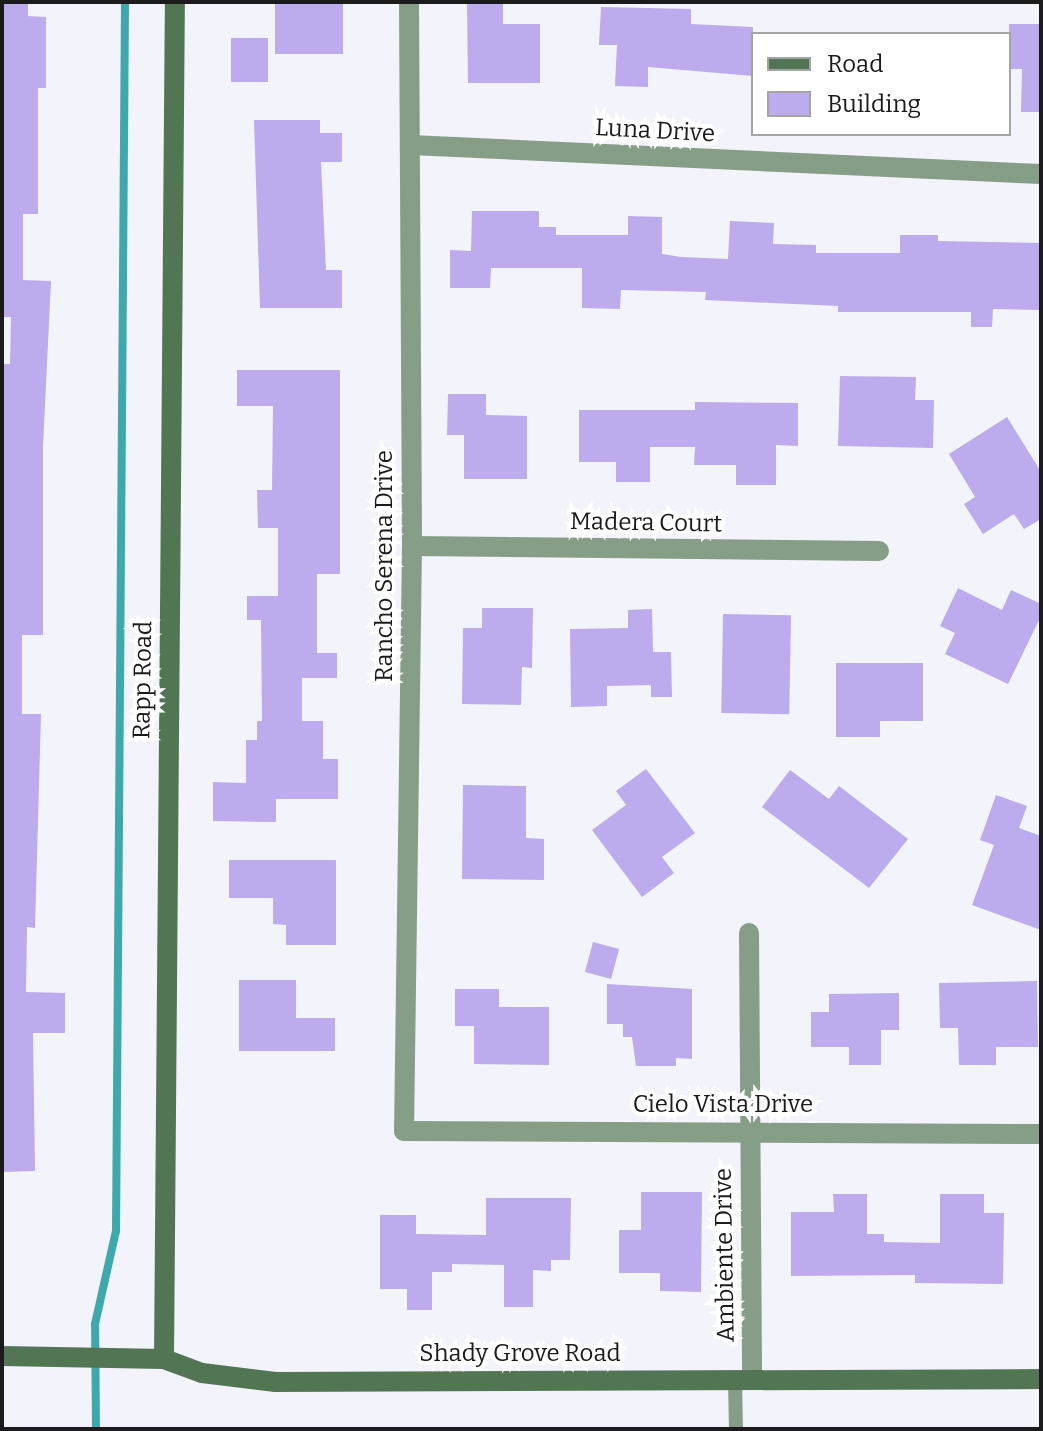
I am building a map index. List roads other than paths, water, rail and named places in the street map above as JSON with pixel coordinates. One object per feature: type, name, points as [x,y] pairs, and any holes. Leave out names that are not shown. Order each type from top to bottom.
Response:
[{"type":"street","name":"Rapp Road","points":[[164,1359],[175,2]]},
{"type":"street","name":"Rancho Serena Drive","points":[[404,1131],[412,546],[409,2]]},
{"type":"street","name":"Luna Drive","points":[[411,145],[1041,174]]},
{"type":"street","name":"Madera Court","points":[[412,546],[879,551]]},
{"type":"street","name":"Ambiente Drive","points":[[744,1379],[749,933]]},
{"type":"street","name":"Cielo Vista Drive","points":[[404,1131],[749,1130],[1041,1134]]},
{"type":"street","name":"Shady Grove Road","points":[[2,1356],[164,1359],[202,1373],[275,1382],[1041,1379]]},
{"type":"lane","points":[[736,1429],[744,1379]]},
{"type":"waterway","points":[[96,1429],[95,1324],[116,1231],[125,2]]}]
